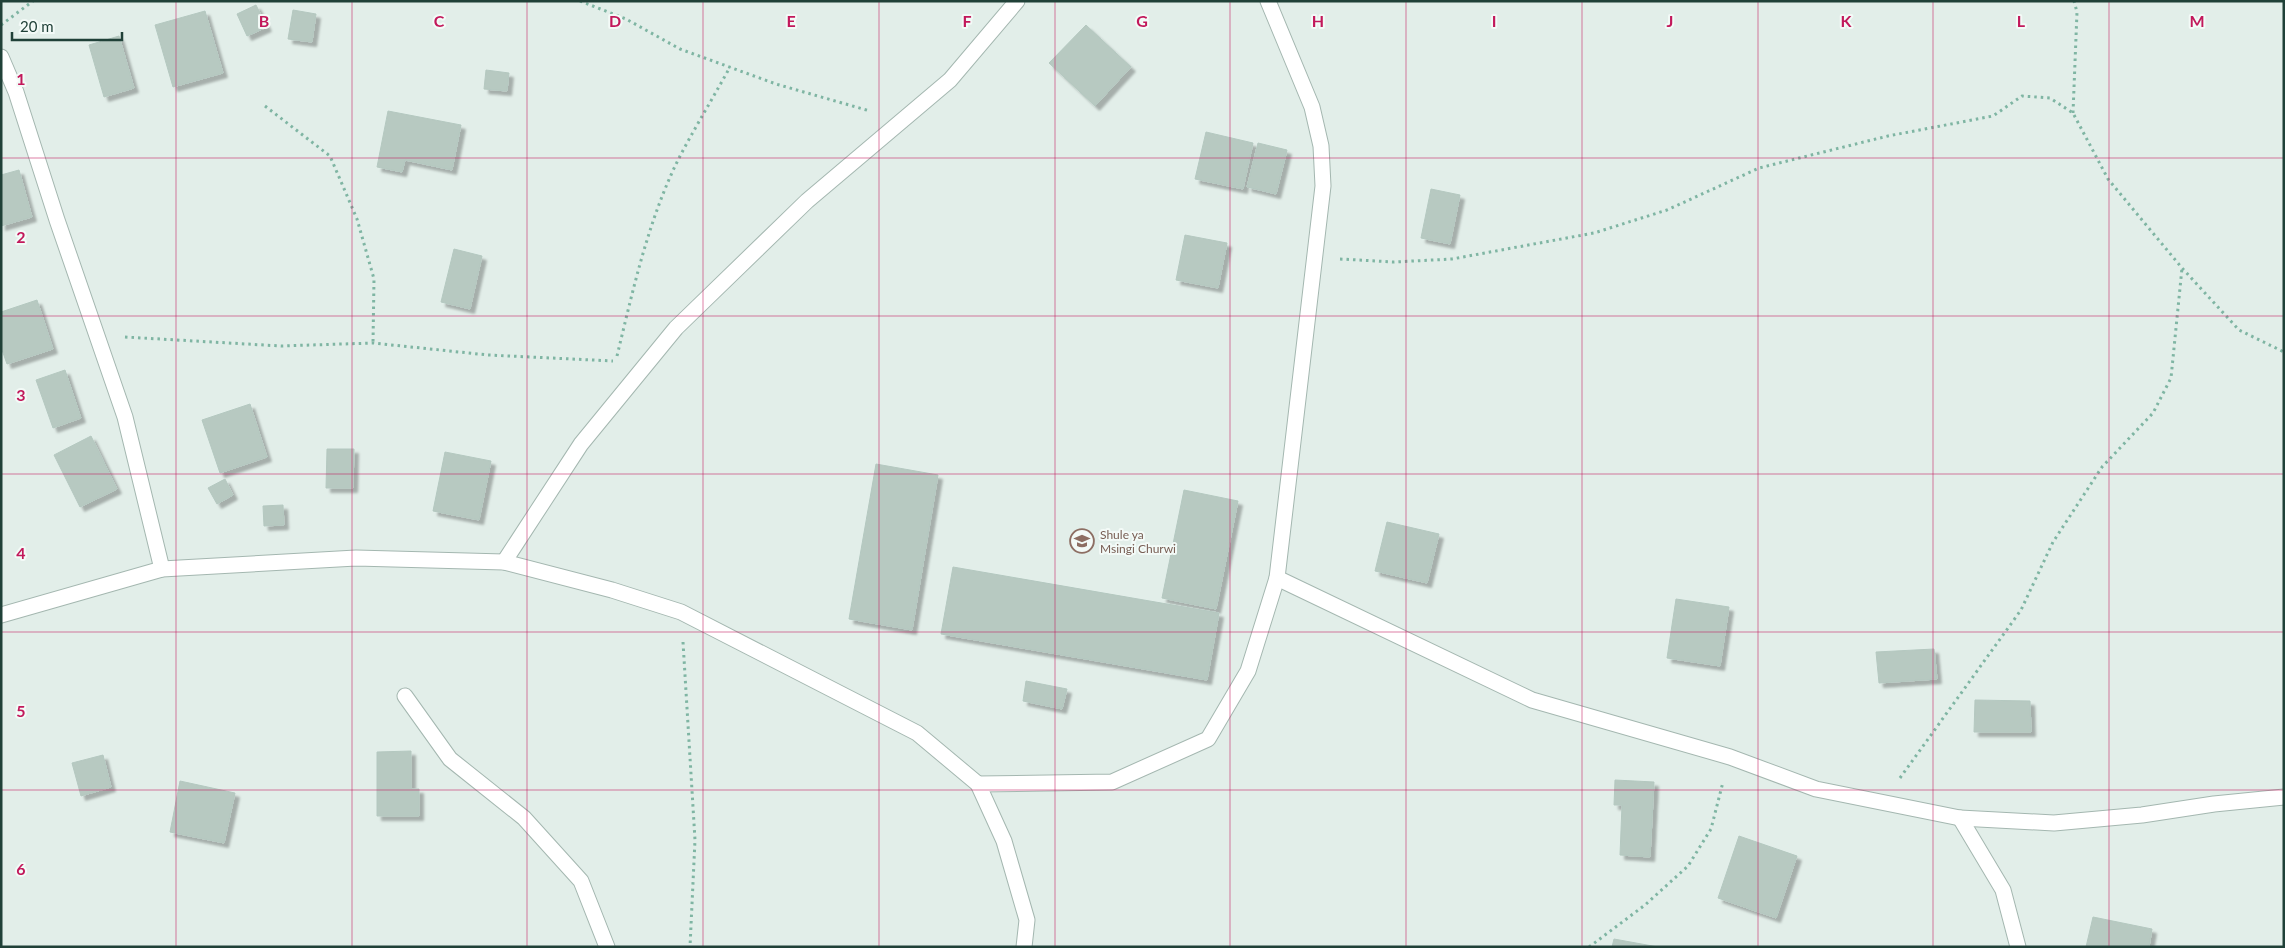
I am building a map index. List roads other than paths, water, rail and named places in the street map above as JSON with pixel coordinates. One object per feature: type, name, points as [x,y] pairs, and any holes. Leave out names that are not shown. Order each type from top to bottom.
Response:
[{"type":"street","points":[[504,562],[581,444],[676,328],[807,200],[950,80],[1017,1]]},
{"type":"street","points":[[978,784],[1112,782],[1208,739],[1248,671],[1277,578],[1323,186],[1321,146],[1312,107],[1268,1]]},
{"type":"street","points":[[1,57],[16,92],[57,220],[125,418],[162,569]]},
{"type":"street","points":[[1,615],[162,569],[356,558],[504,562],[612,590],[682,612],[917,733],[978,784],[1004,841],[1027,920],[1024,947]]},
{"type":"street","points":[[1277,578],[1532,700],[1730,757],[1816,790],[1960,818],[2054,822],[2142,815],[2214,804],[2284,797]]},
{"type":"street","points":[[404,696],[450,759],[524,818],[581,881],[607,947]]},
{"type":"street","points":[[1960,818],[2003,890],[2018,947]]},
{"type":"place","name":"Shule ya Msingi Churwi","points":[[1082,541]]}]
